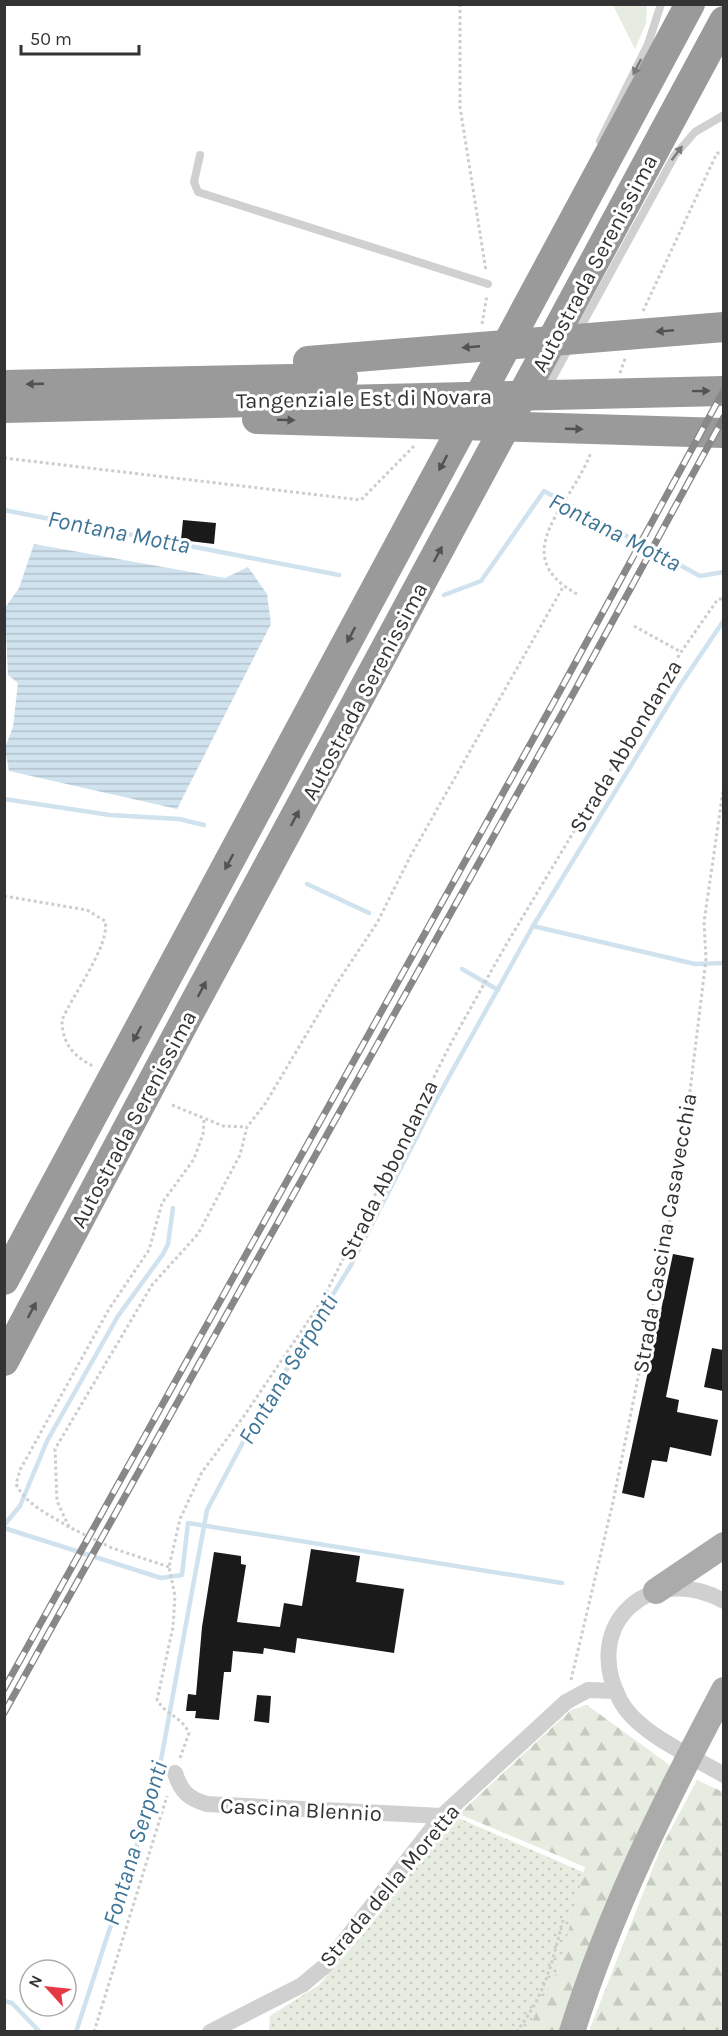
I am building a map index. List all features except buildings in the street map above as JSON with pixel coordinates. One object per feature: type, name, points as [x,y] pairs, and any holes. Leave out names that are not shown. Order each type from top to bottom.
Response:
[{"type":"highway","name":"Autostrada Serenissima","points":[[4,1280],[690,4]]},
{"type":"highway","name":"Autostrada Serenissima","points":[[4,1361],[723,21]]},
{"type":"highway","points":[[368,388],[723,327]]},
{"type":"highway","name":"Tangenziale Est di Novara","points":[[368,388],[723,370]]},
{"type":"highway","name":"Tangenziale Est di Novara","points":[[4,385],[79,394],[368,388],[723,391]]},
{"type":"highway","points":[[79,394],[368,388],[723,433]]},
{"type":"highway","name":"Tangenziale Est di Novara","points":[[4,408],[79,394]]},
{"type":"main road","points":[[656,1591],[723,1545]]},
{"type":"main road","points":[[572,2031],[636,1861],[723,1690]]},
{"type":"street","points":[[723,1601],[695,1589],[656,1591],[641,1596],[625,1610],[612,1630],[606,1654],[620,1702],[647,1729],[723,1775]]},
{"type":"street","name":"Strada della Moretta","points":[[210,2031],[302,1985],[325,1966],[442,1816],[566,1702],[588,1689],[616,1690]]},
{"type":"street","name":"Cascina Blennio","points":[[175,1773],[180,1789],[192,1800],[207,1804],[442,1816]]},
{"type":"lane","points":[[596,150],[648,44],[659,7]]},
{"type":"lane","points":[[532,410],[546,391],[664,171],[695,132],[723,115]]},
{"type":"lane","points":[[200,155],[194,182],[198,192],[488,284]]},
{"type":"lane","points":[[538,285],[576,194]]},
{"type":"lane","points":[[513,440],[526,420]]},
{"type":"lane","points":[[453,526],[499,459]]},
{"type":"path","points":[[641,315],[717,153],[723,154]]},
{"type":"path","points":[[569,495],[546,534],[542,549],[545,565],[563,587],[577,594]]},
{"type":"path","points":[[69,1527],[57,1501],[55,1449],[152,1285],[198,1234],[240,1155],[247,1127],[266,1104],[337,983],[377,923],[410,856],[563,587]]},
{"type":"path","name":"Strada Abbondanza","points":[[94,2031],[189,1733],[183,1720],[163,1710],[157,1700],[173,1627],[175,1596],[170,1567],[180,1519],[202,1472],[244,1416],[323,1299],[444,1056],[488,976],[681,652],[718,599],[722,599]]},
{"type":"path","points":[[634,626],[681,652]]},
{"type":"path","name":"Strada Cascina Casavecchia","points":[[566,1702],[613,1502],[681,1165],[704,970],[704,922],[723,784]]},
{"type":"path","points":[[4,896],[87,910],[105,921],[107,930],[101,945],[62,1020],[62,1033],[68,1046],[77,1058],[96,1068]]},
{"type":"path","points":[[172,1105],[223,1126],[247,1127]]},
{"type":"path","points":[[170,1567],[112,1548],[69,1527],[29,1501],[16,1484],[20,1470],[109,1308],[149,1250],[162,1203],[194,1159],[203,1134],[204,1120]]},
{"type":"path","points":[[516,2031],[529,2016],[548,1980],[564,1920]]},
{"type":"green space","points":[[613,5],[647,5],[646,23],[635,49]]},
{"type":"green space","points":[[587,1705],[671,1766],[560,2031],[527,2031],[559,1968],[585,1867],[459,1814],[571,1710]]},
{"type":"green space","points":[[697,1780],[723,1792],[723,2031],[589,2031],[660,1850]]},
{"type":"green space","points":[[456,1817],[585,1873],[559,1968],[529,2030],[269,2032],[270,2016],[319,1985],[366,1931]]},
{"type":"water","points":[[34,544],[225,578],[248,567],[267,594],[271,624],[177,809],[9,771],[5,748],[13,727],[18,683],[8,675],[5,608],[19,588]]},
{"type":"waterway","name":"Fontana Motta","points":[[444,595],[481,581],[544,491],[700,576],[724,572]]},
{"type":"waterway","name":"Fontana Motta","points":[[4,510],[339,575]]},
{"type":"waterway","points":[[533,926],[679,687],[724,620]]},
{"type":"waterway","points":[[4,799],[110,815],[179,819],[204,825]]},
{"type":"waterway","points":[[307,884],[369,913]]},
{"type":"waterway","name":"Fontana Serponti","points":[[76,2032],[156,1787],[207,1510],[250,1429],[351,1265],[431,1109],[533,926],[695,964],[724,963]]},
{"type":"waterway","points":[[462,969],[498,990]]},
{"type":"waterway","points":[[4,1525],[20,1506],[47,1441],[118,1316],[163,1254],[168,1244],[173,1208]]},
{"type":"waterway","points":[[4,1528],[161,1578],[182,1575],[188,1523],[562,1583]]},
{"type":"waterway","name":"Fontana Serponti","points":[[4,2001],[12,2003],[40,2032]]},
{"type":"railway","points":[[4,1689],[561,689],[724,390]]},
{"type":"railway","points":[[4,1713],[573,694],[724,417]]}]
